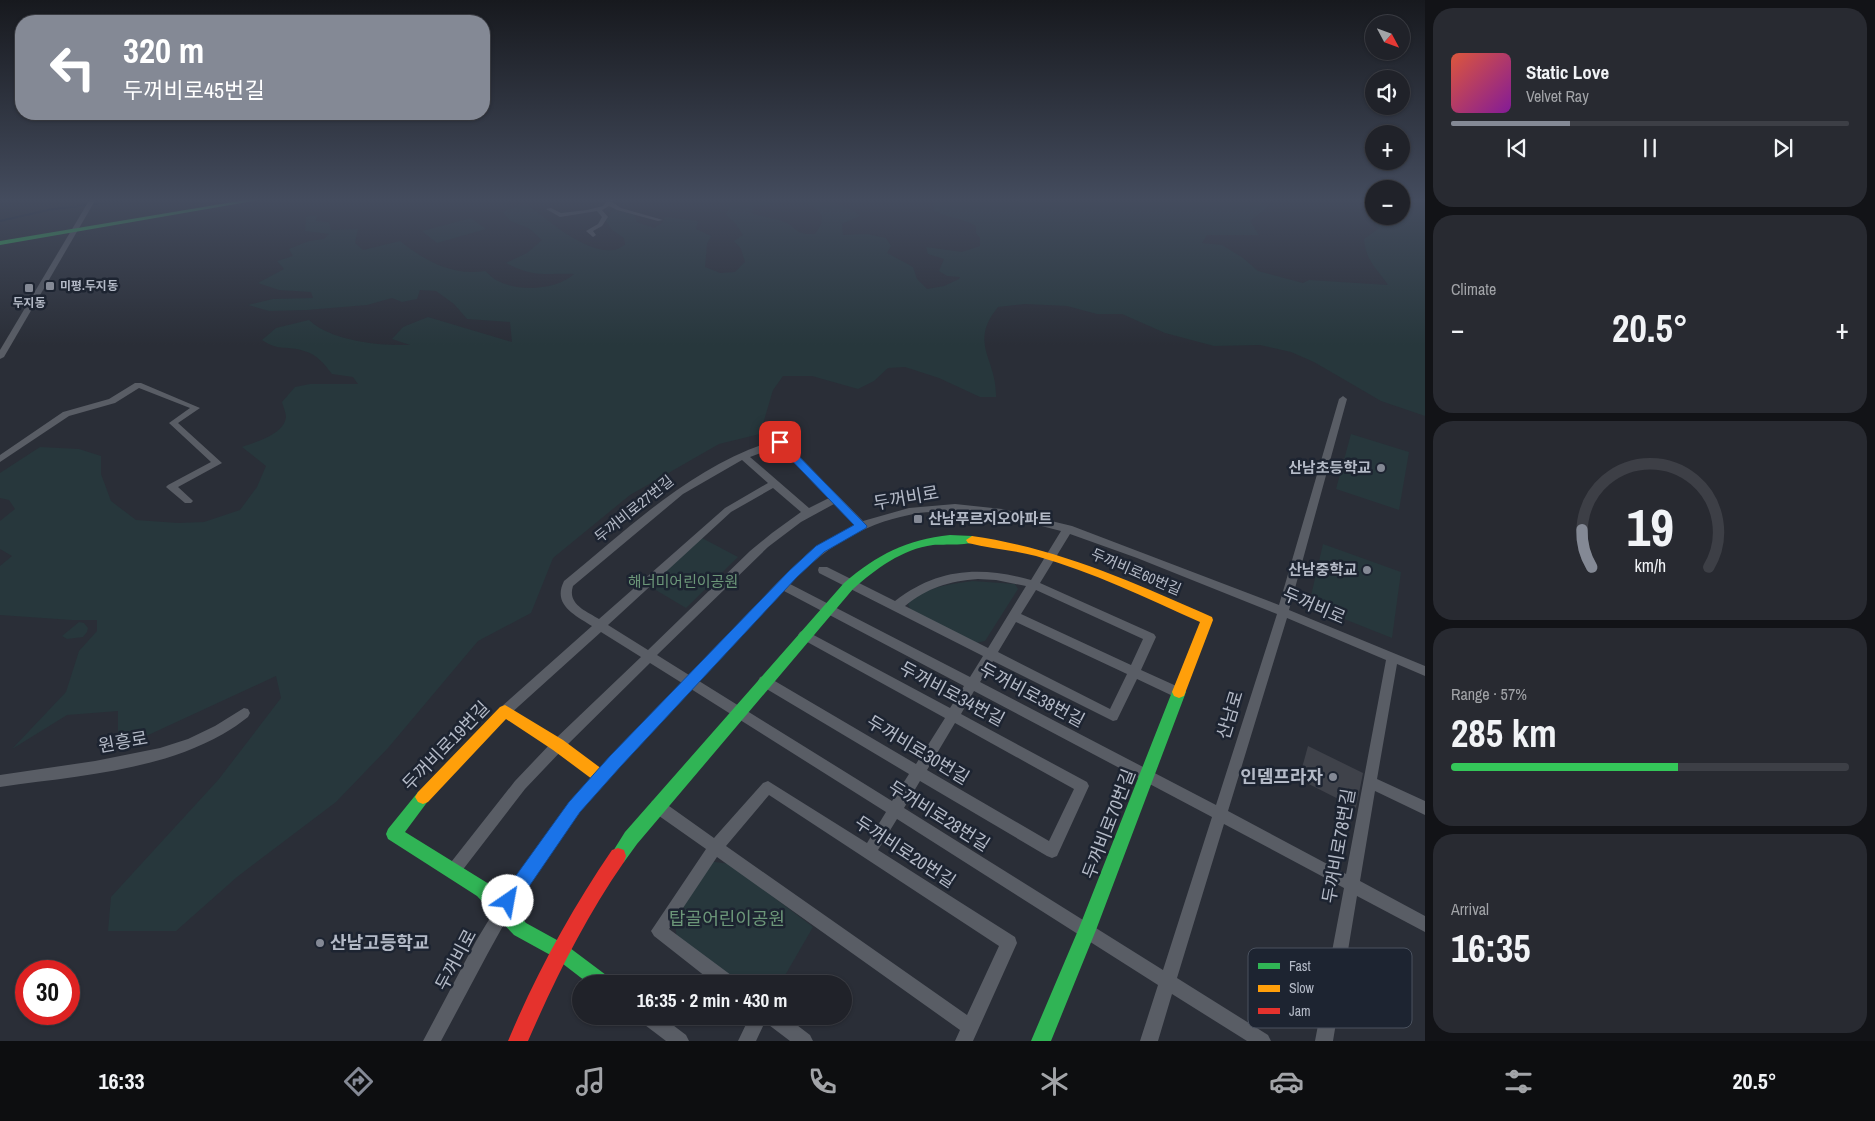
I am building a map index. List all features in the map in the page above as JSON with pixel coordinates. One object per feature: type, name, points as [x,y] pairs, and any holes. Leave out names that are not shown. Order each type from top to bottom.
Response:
[{"type":"street","points":[[0,357],[65,248]]},
{"type":"street","points":[[0,459],[66,414],[112,401],[138,385],[196,408],[173,423],[217,463],[171,487],[188,500]]},
{"type":"street","name":"산남로","points":[[1149,1041],[1283,612],[1343,399]]},
{"type":"street","name":"두꺼비로27번길","points":[[691,682],[574,609],[566,600],[565,592],[568,584],[680,492],[706,475],[743,456],[780,442],[836,499]]},
{"type":"street","points":[[743,456],[808,512]]},
{"type":"street","points":[[505,711],[728,510],[774,483]]},
{"type":"street","points":[[592,975],[560,951],[520,929],[483,890],[453,871],[520,785],[558,745],[771,537],[808,512],[836,499],[862,526]]},
{"type":"street","name":"두꺼비로","points":[[432,1041],[502,912],[540,854],[575,807],[601,777],[782,585],[820,549],[862,526],[891,515],[935,508],[975,508],[1012,513],[1068,528],[1283,612],[1425,671]]},
{"type":"street","points":[[869,852],[1068,528]]},
{"type":"street","name":"두꺼비로60번길","points":[[850,584],[880,559],[895,552],[935,541],[980,540],[1003,542],[1052,554],[1207,620]]},
{"type":"street","points":[[823,570],[1113,716],[1150,637],[1034,584],[995,576],[955,576],[938,580],[920,588],[897,606]]},
{"type":"street","points":[[518,1041],[560,951],[600,881],[631,838],[764,681],[850,584]]},
{"type":"street","name":"두꺼비로38번길","points":[[782,585],[1220,814],[1425,924]]},
{"type":"street","points":[[1014,616],[1178,694]]},
{"type":"street","name":"두꺼비로70번길","points":[[1041,1041],[1207,620]]},
{"type":"street","name":"두꺼비로34번길","points":[[804,635],[1082,786],[1052,851]]},
{"type":"street","name":"두꺼비로78번길","points":[[1341,948],[1392,657]]},
{"type":"street","name":"두꺼비로30번길","points":[[764,681],[1052,851]]},
{"type":"street","name":"두꺼비로28번길","points":[[691,682],[1262,1041]]},
{"type":"street","name":"두꺼비로19번길","points":[[453,871],[394,834],[411,810],[455,760],[505,711],[558,745],[601,777]]},
{"type":"street","name":"원흥로","points":[[0,781],[163,753],[223,730],[244,713]]},
{"type":"street","points":[[1370,782],[1425,808]]},
{"type":"street","name":"두꺼비로20번길","points":[[717,975],[659,931],[716,846],[768,787],[1009,943],[964,1041]]},
{"type":"street","points":[[657,806],[970,1027]]},
{"type":"street","points":[[659,1025],[680,1041]]},
{"type":"street","points":[[747,1041],[755,1025]]},
{"type":"street","points":[[783,1025],[804,1041]]},
{"type":"street","name":"두꺼비로78번길","points":[[1324,1041],[1326,1028]]},
{"type":"green space","points":[[293,248],[360,248],[363,250],[373,248],[409,248],[429,261],[450,269],[473,272],[485,271],[496,280],[507,285],[527,288],[548,286],[567,279],[574,274],[532,273],[506,263],[527,253],[533,248],[593,248],[615,250],[620,248],[707,248],[705,267],[720,273],[735,272],[745,262],[740,248],[890,248],[887,253],[913,267],[917,279],[927,289],[944,286],[960,277],[947,276],[939,271],[944,259],[928,254],[926,248],[962,252],[975,248],[1226,248],[1243,258],[1258,271],[1303,283],[1309,280],[1388,285],[1373,264],[1365,248],[1425,248],[1425,416],[1381,401],[1314,362],[1291,352],[1260,345],[1214,346],[1165,333],[1122,314],[1097,314],[1067,306],[1025,304],[998,307],[989,320],[984,341],[993,372],[996,397],[980,397],[939,378],[905,367],[888,368],[874,381],[858,389],[812,376],[783,376],[773,390],[760,434],[719,444],[630,495],[553,558],[531,613],[478,641],[388,748],[336,802],[237,877],[176,931],[108,931],[111,897],[219,779],[281,698],[276,676],[118,749],[118,711],[67,715],[12,749],[66,692],[79,651],[97,631],[97,620],[0,615],[0,566],[12,556],[0,549],[0,521],[15,509],[9,500],[0,498],[0,473],[40,447],[79,449],[101,456],[101,474],[111,501],[136,520],[178,523],[204,522],[240,510],[257,487],[266,466],[242,447],[268,437],[280,429],[286,417],[282,402],[295,387],[310,384],[358,384],[353,377],[332,374],[320,360],[309,352],[274,346],[262,340],[276,328],[309,320],[330,333],[357,341],[410,345],[392,339],[403,327],[428,317],[512,342],[510,322],[467,319],[454,304],[436,291],[420,290],[417,299],[402,302],[392,298],[367,305],[307,310],[269,311],[248,305],[273,299],[313,298],[311,292],[279,290],[258,283],[284,269],[277,261],[293,256],[289,249]]},
{"type":"green space","points":[[1351,434],[1409,452],[1399,510],[1336,489]]},
{"type":"green space","name":"해너미어린이공원","points":[[702,538],[738,557],[686,608],[649,586]]},
{"type":"green space","points":[[1323,544],[1401,572],[1392,638],[1314,607],[1310,600]]},
{"type":"green space","points":[[973,581],[1015,584],[1018,589],[985,641],[976,643],[910,609],[908,604],[913,598],[928,590]]},
{"type":"green space","points":[[79,622],[84,623],[88,628],[83,637],[67,639],[62,636]]},
{"type":"green space","name":"탑골어린이공원","points":[[708,861],[730,864],[813,927],[785,975],[727,975],[677,939],[674,915]]},
{"type":"building","name":"인뎀프라자","points":[[1308,746],[1363,773],[1356,808],[1299,779]]},
{"type":"traffic: fast","points":[[618,856],[631,838],[834,601],[863,573],[895,553],[912,546],[950,539],[972,540]]},
{"type":"traffic: fast","points":[[1041,1041],[1087,930],[1179,692]]},
{"type":"traffic: fast","points":[[423,797],[394,834],[483,890],[520,929],[560,951],[592,975]]},
{"type":"traffic: slow","points":[[972,540],[1003,544],[1063,560],[1121,582],[1207,620],[1179,692]]},
{"type":"traffic: slow","points":[[423,797],[505,711],[558,745],[601,777]]},
{"type":"traffic: jam","points":[[518,1041],[551,969],[589,900],[618,856]]},
{"type":"place","name":"미평.두지동","points":[[50,286]]},
{"type":"place","name":"두지동","points":[[29,288]]},
{"type":"place","name":"산남초등학교","points":[[1381,468]]},
{"type":"place","name":"산남푸르지오아파트","points":[[918,519]]},
{"type":"place","name":"산남중학교","points":[[1367,570]]},
{"type":"place","name":"인뎀프라자","points":[[1333,777]]},
{"type":"place","name":"산남고등학교","points":[[320,943]]},
{"type":"route","points":[[508,901],[575,807],[616,761],[793,574],[820,549],[862,526],[780,442]]}]
